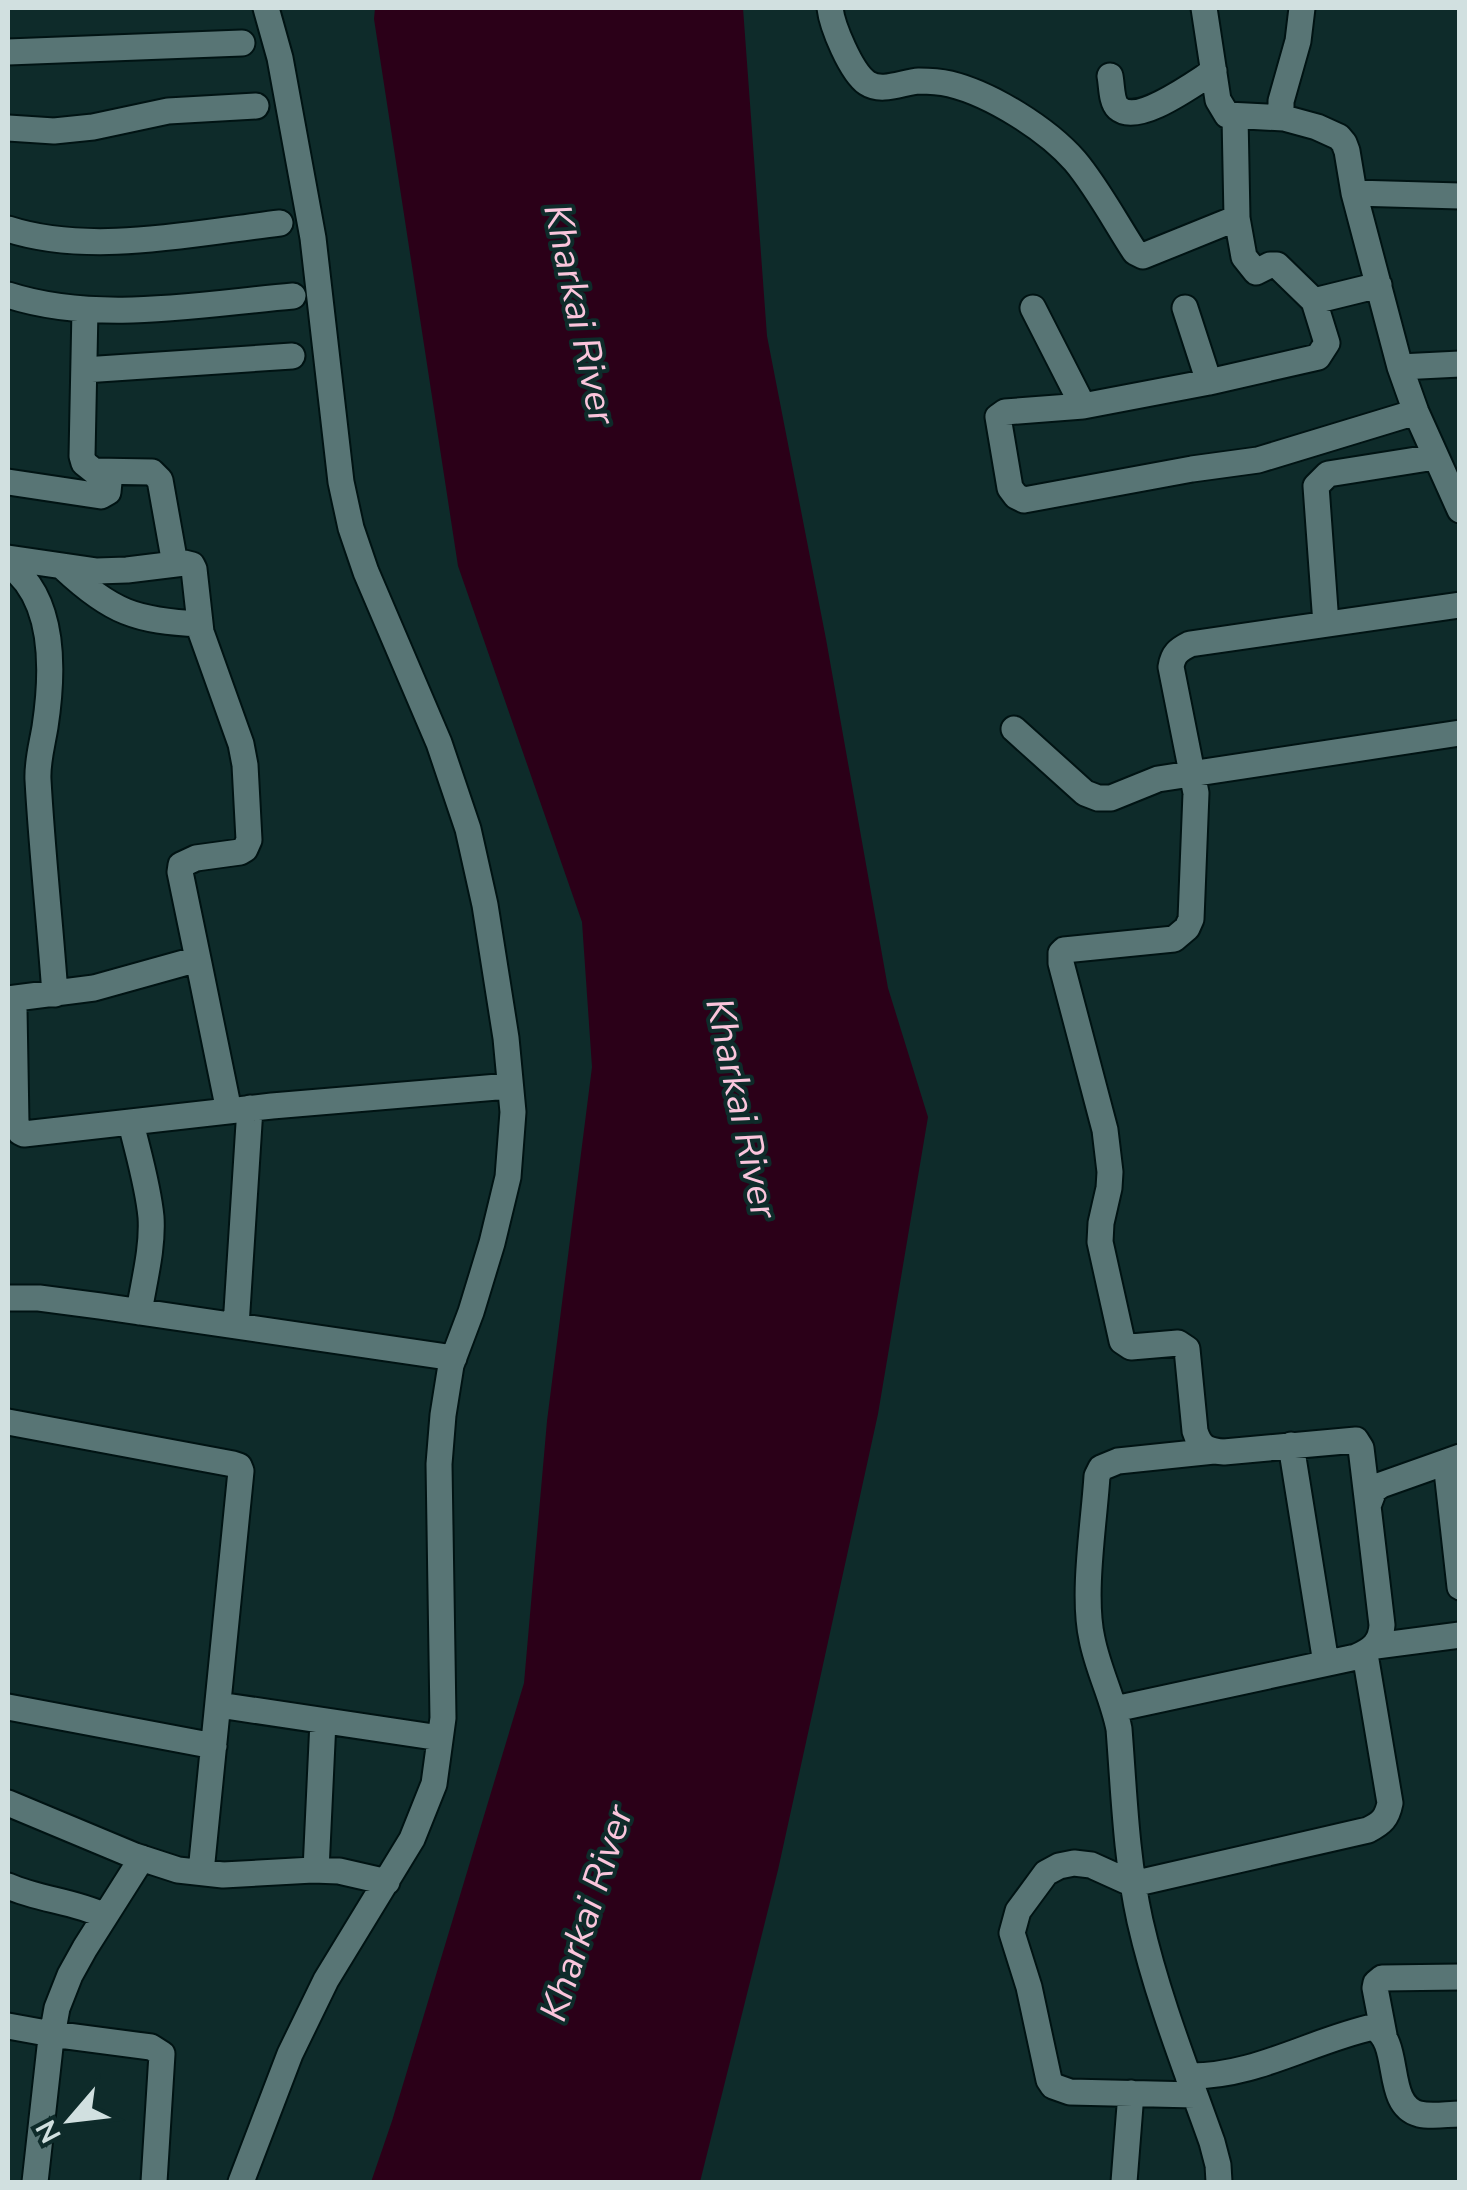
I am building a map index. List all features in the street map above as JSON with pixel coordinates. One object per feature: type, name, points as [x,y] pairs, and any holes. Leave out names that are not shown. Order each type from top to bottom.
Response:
[{"type":"street","points":[[241,2182],[290,2054],[326,1980],[412,1839],[434,1784],[442,1718],[442,1414],[454,1358],[482,1277],[508,1177],[513,1112],[506,1038],[468,829],[439,743],[351,528],[341,482],[313,238],[283,72],[266,8]]},
{"type":"street","points":[[830,8],[838,36],[859,76],[870,86],[922,81],[950,84],[997,103],[1059,145],[1076,163],[1134,252],[1142,256],[1237,218]]},
{"type":"street","points":[[1204,8],[1218,100],[1227,116],[1284,118],[1318,127],[1340,137],[1348,151],[1354,193],[1400,368],[1460,510]]},
{"type":"street","points":[[1284,118],[1281,101],[1298,42],[1302,8]]},
{"type":"street","points":[[8,52],[242,43]]},
{"type":"street","points":[[1110,76],[1114,104],[1121,110],[1136,112],[1164,102],[1214,71]]},
{"type":"street","points":[[8,128],[54,131],[168,111],[256,106]]},
{"type":"street","points":[[1235,116],[1237,218],[1244,257],[1256,272],[1277,265],[1314,301],[1327,343],[1318,357],[1209,382],[1083,406],[1005,412],[998,418],[1008,481],[1016,496],[1024,500],[1258,460],[1416,412]]},
{"type":"street","points":[[1354,193],[1460,196]]},
{"type":"street","points":[[8,230],[36,238],[88,242],[280,223]]},
{"type":"street","points":[[1314,301],[1380,285]]},
{"type":"street","points":[[8,295],[85,310],[292,296]]},
{"type":"street","points":[[1033,308],[1083,406]]},
{"type":"street","points":[[1185,308],[1209,382]]},
{"type":"street","points":[[85,310],[84,463],[94,471],[156,475],[175,564]]},
{"type":"street","points":[[84,370],[292,356]]},
{"type":"street","points":[[1400,368],[1460,364]]},
{"type":"street","points":[[1326,624],[1316,486],[1328,474],[1435,457]]},
{"type":"street","points":[[8,482],[101,496],[108,492],[110,472]]},
{"type":"street","points":[[8,561],[98,571],[175,564],[188,564],[194,569],[206,648],[241,744],[250,840],[240,852],[186,861],[180,872],[198,959],[239,1110],[236,1326]]},
{"type":"street","points":[[8,561],[38,602],[50,656],[38,776],[55,994]]},
{"type":"street","points":[[64,568],[114,608],[155,620],[200,624]]},
{"type":"street","points":[[1214,1452],[1198,1442],[1187,1349],[1178,1343],[1131,1347],[1119,1334],[1100,1242],[1109,1188],[1108,1151],[1060,958],[1064,950],[1165,941],[1181,935],[1191,919],[1197,812],[1194,774],[1171,667],[1178,650],[1190,644],[1460,605]]},
{"type":"street","points":[[1014,729],[1085,793],[1098,798],[1125,794],[1158,780],[1460,732]]},
{"type":"street","points":[[198,959],[94,988],[8,999],[14,1009],[16,1122],[20,1132],[510,1086]]},
{"type":"street","points":[[131,1122],[151,1218],[139,1312]]},
{"type":"street","points":[[8,1298],[39,1298],[454,1358]]},
{"type":"street","points":[[8,1422],[239,1466],[242,1476],[201,1872]]},
{"type":"street","points":[[1220,2182],[1215,2153],[1192,2085],[1148,1955],[1133,1884],[1119,1728],[1091,1637],[1089,1597],[1097,1476],[1102,1468],[1118,1461],[1350,1440],[1359,1443],[1382,1625],[1381,1635],[1370,1650],[1390,1803],[1387,1816],[1368,1830],[1133,1884],[1091,1864],[1059,1866],[1046,1873],[1018,1911],[1012,1933],[1029,1987],[1049,2080],[1053,2086],[1070,2092],[1131,2094],[1192,2085],[1367,2028],[1384,2035]]},
{"type":"street","points":[[1292,1446],[1326,1663]]},
{"type":"street","points":[[1368,1506],[1374,1490],[1381,1485],[1453,1459],[1460,1587]]},
{"type":"street","points":[[1115,1709],[1370,1650],[1460,1636]]},
{"type":"street","points":[[218,1705],[440,1738]]},
{"type":"street","points":[[8,1708],[214,1746]]},
{"type":"street","points":[[316,1870],[323,1721]]},
{"type":"street","points":[[8,1803],[178,1870],[223,1875],[316,1870],[387,1882]]},
{"type":"street","points":[[35,2182],[57,2008],[70,1975],[142,1858]]},
{"type":"street","points":[[8,1886],[40,1898],[85,1906],[105,1916]]},
{"type":"street","points":[[1460,1976],[1389,1976],[1376,1983],[1375,1994],[1406,2106],[1426,2115],[1460,2114]]},
{"type":"street","points":[[8,2026],[151,2047],[162,2054],[154,2182]]},
{"type":"street","points":[[1124,2182],[1131,2094]]},
{"type":"water","name":"Kharkai River","points":[[375,8],[743,8],[767,336],[888,988],[928,1117],[878,1414],[778,1870],[700,2182],[371,2182],[524,1683],[547,1421],[592,1067],[582,922],[458,566]]}]
